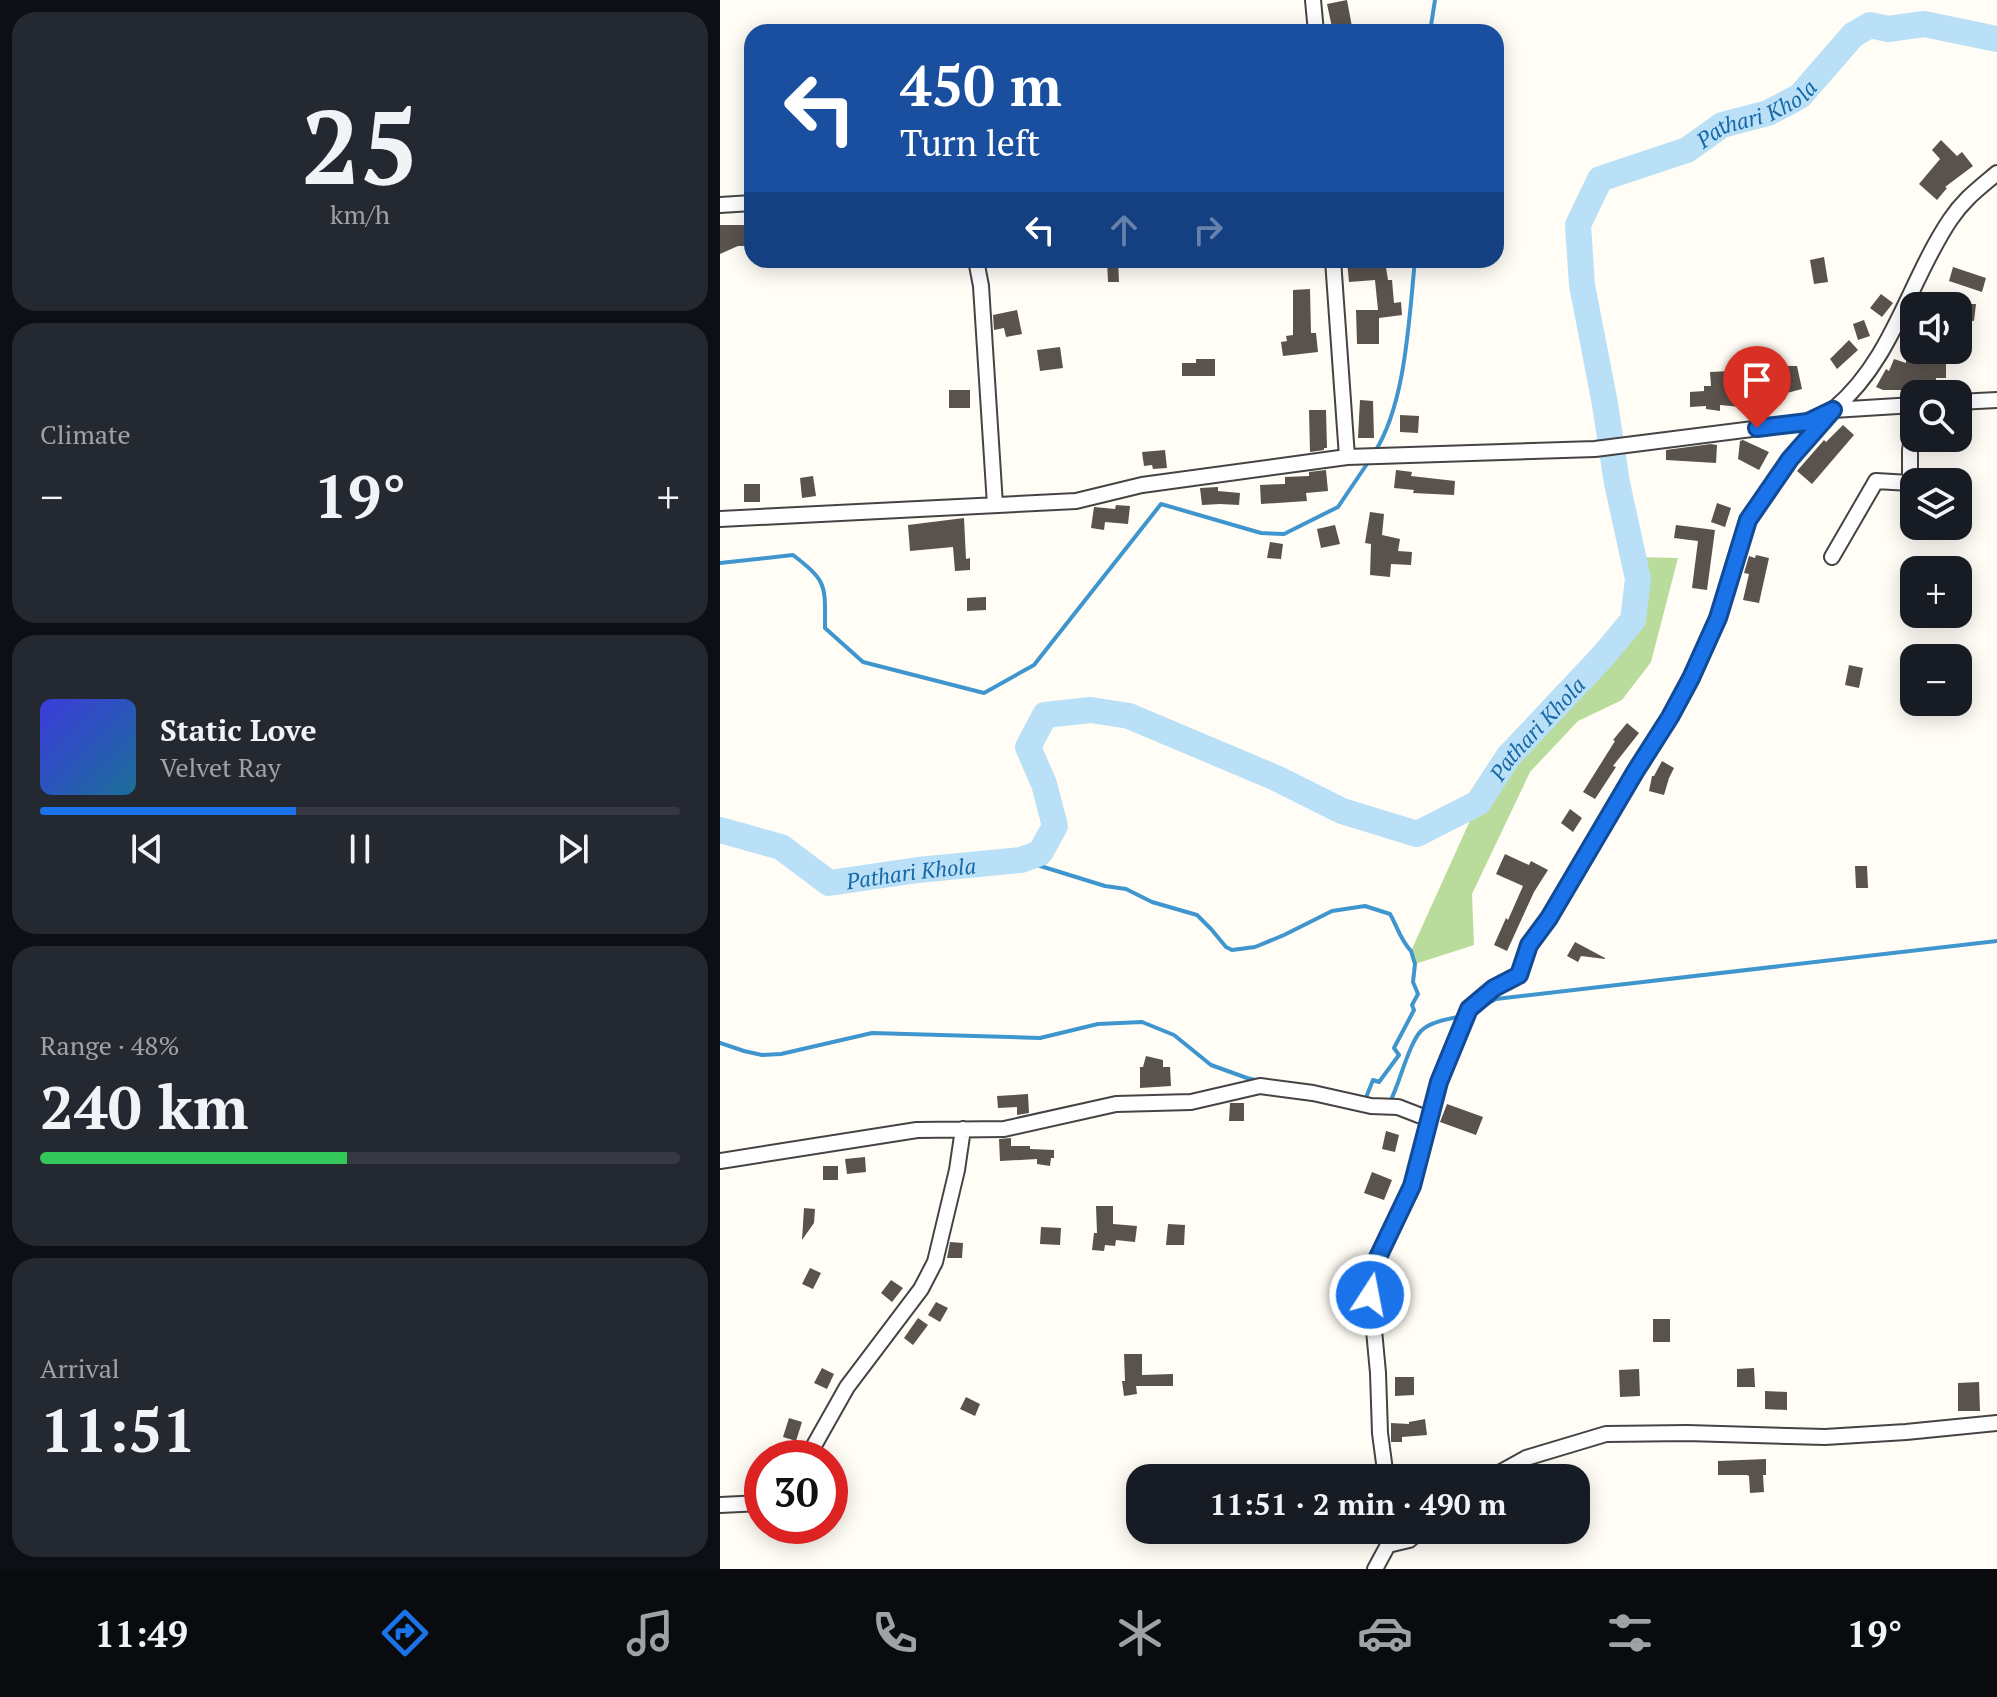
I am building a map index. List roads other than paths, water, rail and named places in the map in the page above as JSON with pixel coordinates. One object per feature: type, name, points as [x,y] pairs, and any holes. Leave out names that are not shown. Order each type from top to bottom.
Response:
[{"type":"street","points":[[1313,0],[1315,24]]},
{"type":"street","points":[[1384,1464],[1369,1276],[1412,1186],[1439,1082],[1469,1009],[1494,988],[1519,975],[1529,945],[1549,918],[1670,717],[1718,618],[1748,520],[1790,459],[1862,381],[1884,346],[1949,221],[1969,196],[1997,173]]},
{"type":"street","points":[[720,205],[744,204]]},
{"type":"street","points":[[978,268],[995,505]]},
{"type":"street","points":[[1334,268],[1347,457]]},
{"type":"street","points":[[1972,401],[1997,400]]},
{"type":"street","points":[[720,519],[1076,501],[1142,485],[1347,457],[1595,449],[1808,422],[1833,410],[1900,406]]},
{"type":"street","points":[[1832,557],[1876,481],[1910,483],[1910,452]]},
{"type":"street","points":[[720,1161],[917,1130],[1004,1129],[1116,1104],[1191,1102],[1260,1086],[1313,1093],[1371,1106],[1398,1107],[1429,1119]]},
{"type":"street","points":[[817,1440],[847,1387],[921,1289],[935,1262],[957,1170],[963,1129]]},
{"type":"street","points":[[1515,1464],[1606,1434],[1825,1437],[1997,1423]]},
{"type":"street","points":[[720,1505],[744,1504]]},
{"type":"street","points":[[1375,1569],[1385,1544]]},
{"type":"waterway","points":[[1431,24],[1435,0]]},
{"type":"waterway","name":"Pathari Khola","points":[[720,830],[781,847],[829,883],[1021,860],[1040,853],[1055,826],[1044,784],[1028,747],[1045,715],[1091,710],[1129,716],[1276,778],[1342,811],[1417,834],[1478,803],[1508,757],[1633,620],[1638,579],[1617,483],[1582,285],[1578,225],[1600,179],[1687,150],[1722,125],[1768,113],[1800,96],[1853,35],[1870,25],[1888,29],[1924,24],[1997,39]]},
{"type":"waterway","points":[[1374,453],[1385,433],[1399,386],[1414,268]]},
{"type":"waterway","points":[[720,563],[793,555],[819,579],[824,593],[825,628],[863,662],[984,693],[1034,665],[1161,504],[1261,533],[1284,534],[1338,507],[1369,461]]},
{"type":"waterway","points":[[1021,860],[1105,886],[1126,889],[1152,902],[1197,915],[1232,950],[1255,947],[1332,911],[1365,906],[1390,914],[1411,951]]},
{"type":"waterway","points":[[1481,1007],[1496,999],[1997,941]]},
{"type":"waterway","points":[[1365,1100],[1373,1080],[1379,1082],[1399,1055],[1394,1048],[1414,1010],[1412,1005],[1418,994],[1413,982],[1415,964],[1411,951]]},
{"type":"waterway","points":[[1390,1102],[1412,1045],[1421,1031],[1435,1023],[1463,1016]]},
{"type":"waterway","points":[[720,1043],[762,1055],[781,1054],[872,1033],[1040,1038],[1098,1024],[1142,1022],[1174,1035],[1211,1065],[1259,1081]]}]
